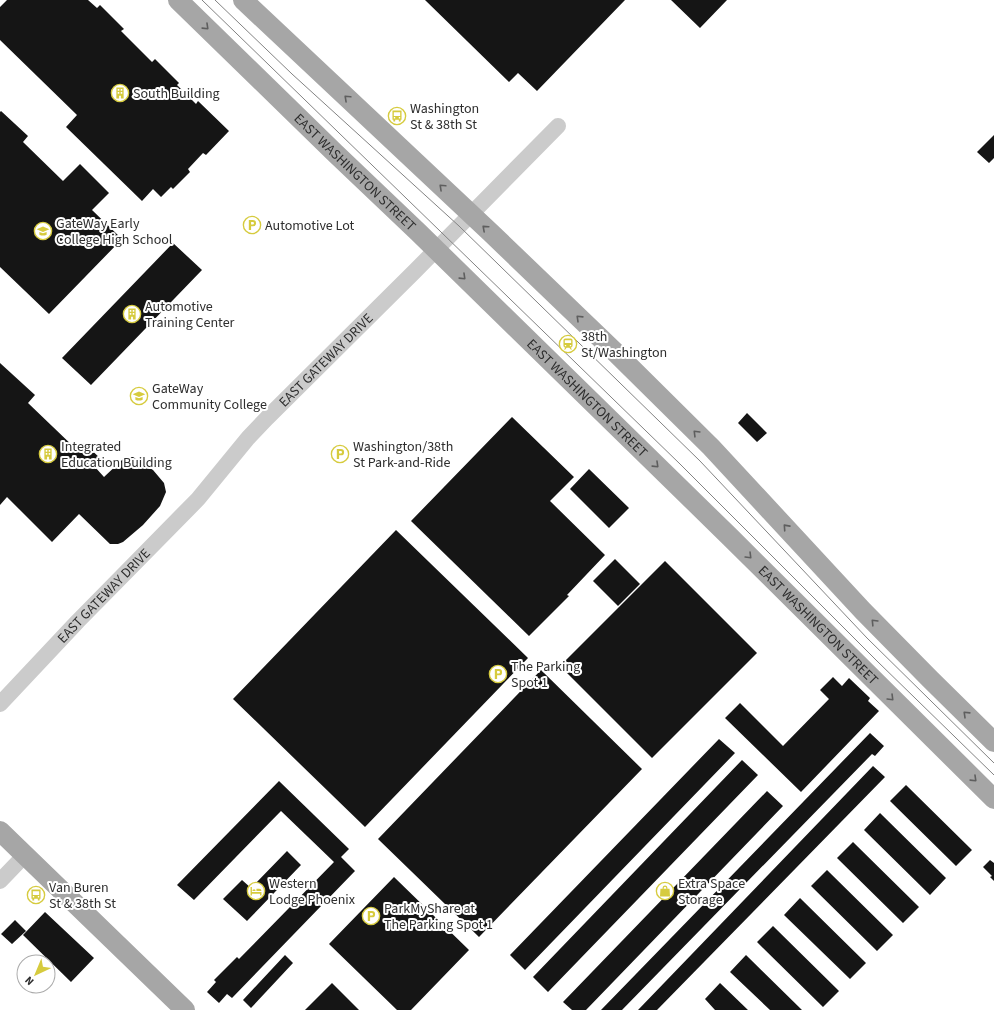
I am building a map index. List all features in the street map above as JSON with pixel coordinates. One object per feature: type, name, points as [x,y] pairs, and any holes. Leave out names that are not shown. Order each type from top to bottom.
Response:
[{"type":"main road","name":"EAST WASHINGTON STREET","points":[[178,0],[735,542],[994,799]]},
{"type":"main road","points":[[243,0],[612,349],[711,448],[863,611],[994,741]]},
{"type":"main road","points":[[0,831],[185,1010]]},
{"type":"street","name":"EAST GATEWAY DRIVE","points":[[0,704],[198,499],[248,438],[267,418],[558,126]]},
{"type":"street","points":[[0,881],[25,855]]},
{"type":"building","name":"South Building","points":[[7,0],[88,0],[97,8],[100,5],[124,29],[121,31],[152,62],[155,59],[179,83],[177,85],[196,104],[198,101],[229,131],[206,155],[203,153],[188,169],[190,172],[173,189],[171,187],[161,197],[153,189],[142,201],[66,127],[77,115],[0,40],[0,7]]},
{"type":"building","points":[[425,0],[625,0],[537,91],[518,73],[509,82]]},
{"type":"building","points":[[671,0],[727,0],[700,28]]},
{"type":"building","points":[[1,111],[28,136],[23,142],[63,181],[80,164],[109,193],[92,210],[122,239],[49,314],[0,267]]},
{"type":"building","points":[[994,135],[994,158],[989,163],[977,152]]},
{"type":"building","name":"Automotive Training Center","points":[[173,243],[202,270],[91,385],[62,358]]},
{"type":"building","name":"Integrated Education Building","points":[[0,363],[35,395],[28,403],[77,450],[84,443],[102,460],[95,467],[104,477],[122,460],[127,457],[133,457],[153,470],[164,483],[166,492],[160,506],[143,525],[123,542],[118,544],[110,544],[79,514],[52,542],[7,497],[0,505]]},
{"type":"building","points":[[747,413],[767,433],[757,442],[738,423]]},
{"type":"building","points":[[512,417],[574,477],[550,501],[605,555],[567,595],[569,596],[529,636],[411,521]]},
{"type":"building","points":[[589,469],[629,508],[609,528],[570,489]]},
{"type":"building","points":[[396,530],[528,658],[365,827],[233,699]]},
{"type":"building","points":[[615,559],[640,584],[618,606],[593,581]]},
{"type":"building","points":[[665,561],[757,653],[652,758],[560,666]]},
{"type":"building","points":[[541,670],[642,769],[479,937],[378,839]]},
{"type":"building","points":[[833,677],[842,686],[849,678],[870,698],[868,701],[879,711],[801,792],[725,718],[740,703],[783,746],[829,699],[820,690]]},
{"type":"building","points":[[870,733],[884,746],[875,756],[872,754],[622,1010],[601,1010]]},
{"type":"building","points":[[719,739],[735,753],[525,970],[510,955]]},
{"type":"building","points":[[742,760],[758,775],[548,992],[533,977]]},
{"type":"building","points":[[873,766],[885,777],[657,1010],[638,1010]]},
{"type":"building","points":[[279,781],[349,849],[341,857],[355,871],[232,998],[227,994],[219,1003],[207,992],[216,982],[214,980],[237,957],[239,959],[334,862],[281,811],[194,900],[177,885]]},
{"type":"building","points":[[906,785],[972,850],[956,866],[890,801]]},
{"type":"building","points":[[767,791],[783,806],[586,1010],[572,1010],[563,1002]]},
{"type":"building","points":[[880,813],[946,878],[930,895],[864,830]]},
{"type":"building","points":[[853,842],[919,907],[903,923],[837,858]]},
{"type":"building","points":[[287,851],[301,865],[247,921],[223,899],[242,880],[251,888]]},
{"type":"building","points":[[990,860],[994,863],[994,881],[990,877],[992,876],[983,867]]},
{"type":"building","points":[[827,870],[893,935],[877,951],[811,886]]},
{"type":"building","points":[[394,877],[469,950],[411,1010],[397,1010],[329,944]]},
{"type":"building","points":[[800,898],[866,963],[850,979],[784,915]]},
{"type":"building","points":[[45,912],[94,958],[71,982],[56,967],[56,954],[42,954],[23,935]]},
{"type":"building","points":[[15,920],[26,931],[12,944],[1,934]]},
{"type":"building","points":[[773,926],[839,991],[823,1007],[757,942]]},
{"type":"building","points":[[285,955],[293,963],[251,1008],[243,1000]]},
{"type":"building","points":[[746,955],[802,1010],[770,1010],[730,972]]},
{"type":"building","points":[[332,983],[359,1010],[305,1010]]},
{"type":"building","points":[[720,983],[748,1010],[715,1010],[705,999]]},
{"type":"tram line","points":[[202,0],[680,464],[877,661],[994,775]]},
{"type":"tram line","points":[[215,0],[292,74],[459,226],[700,461],[867,638],[994,763]]},
{"type":"place","name":"South Building","points":[[120,93]]},
{"type":"place","name":"Washington St & 38th St","points":[[397,116]]},
{"type":"place","name":"Automotive Lot","points":[[252,225]]},
{"type":"place","name":"GateWay Early College High School","points":[[43,231]]},
{"type":"place","name":"Automotive Training Center","points":[[132,314]]},
{"type":"place","name":"38th St/Washington","points":[[568,344]]},
{"type":"place","name":"GateWay Community College","points":[[139,396]]},
{"type":"place","name":"Integrated Education Building","points":[[48,454]]},
{"type":"place","name":"Washington/38th St Park-and-Ride","points":[[340,454]]},
{"type":"place","name":"The Parking Spot 1","points":[[498,674]]},
{"type":"place","name":"Western Lodge Phoenix","points":[[256,891]]},
{"type":"place","name":"Extra Space Storage","points":[[665,891]]},
{"type":"place","name":"Van Buren St & 38th St","points":[[36,895]]},
{"type":"place","name":"ParkMyShare at The Parking Spot 1","points":[[371,916]]}]
